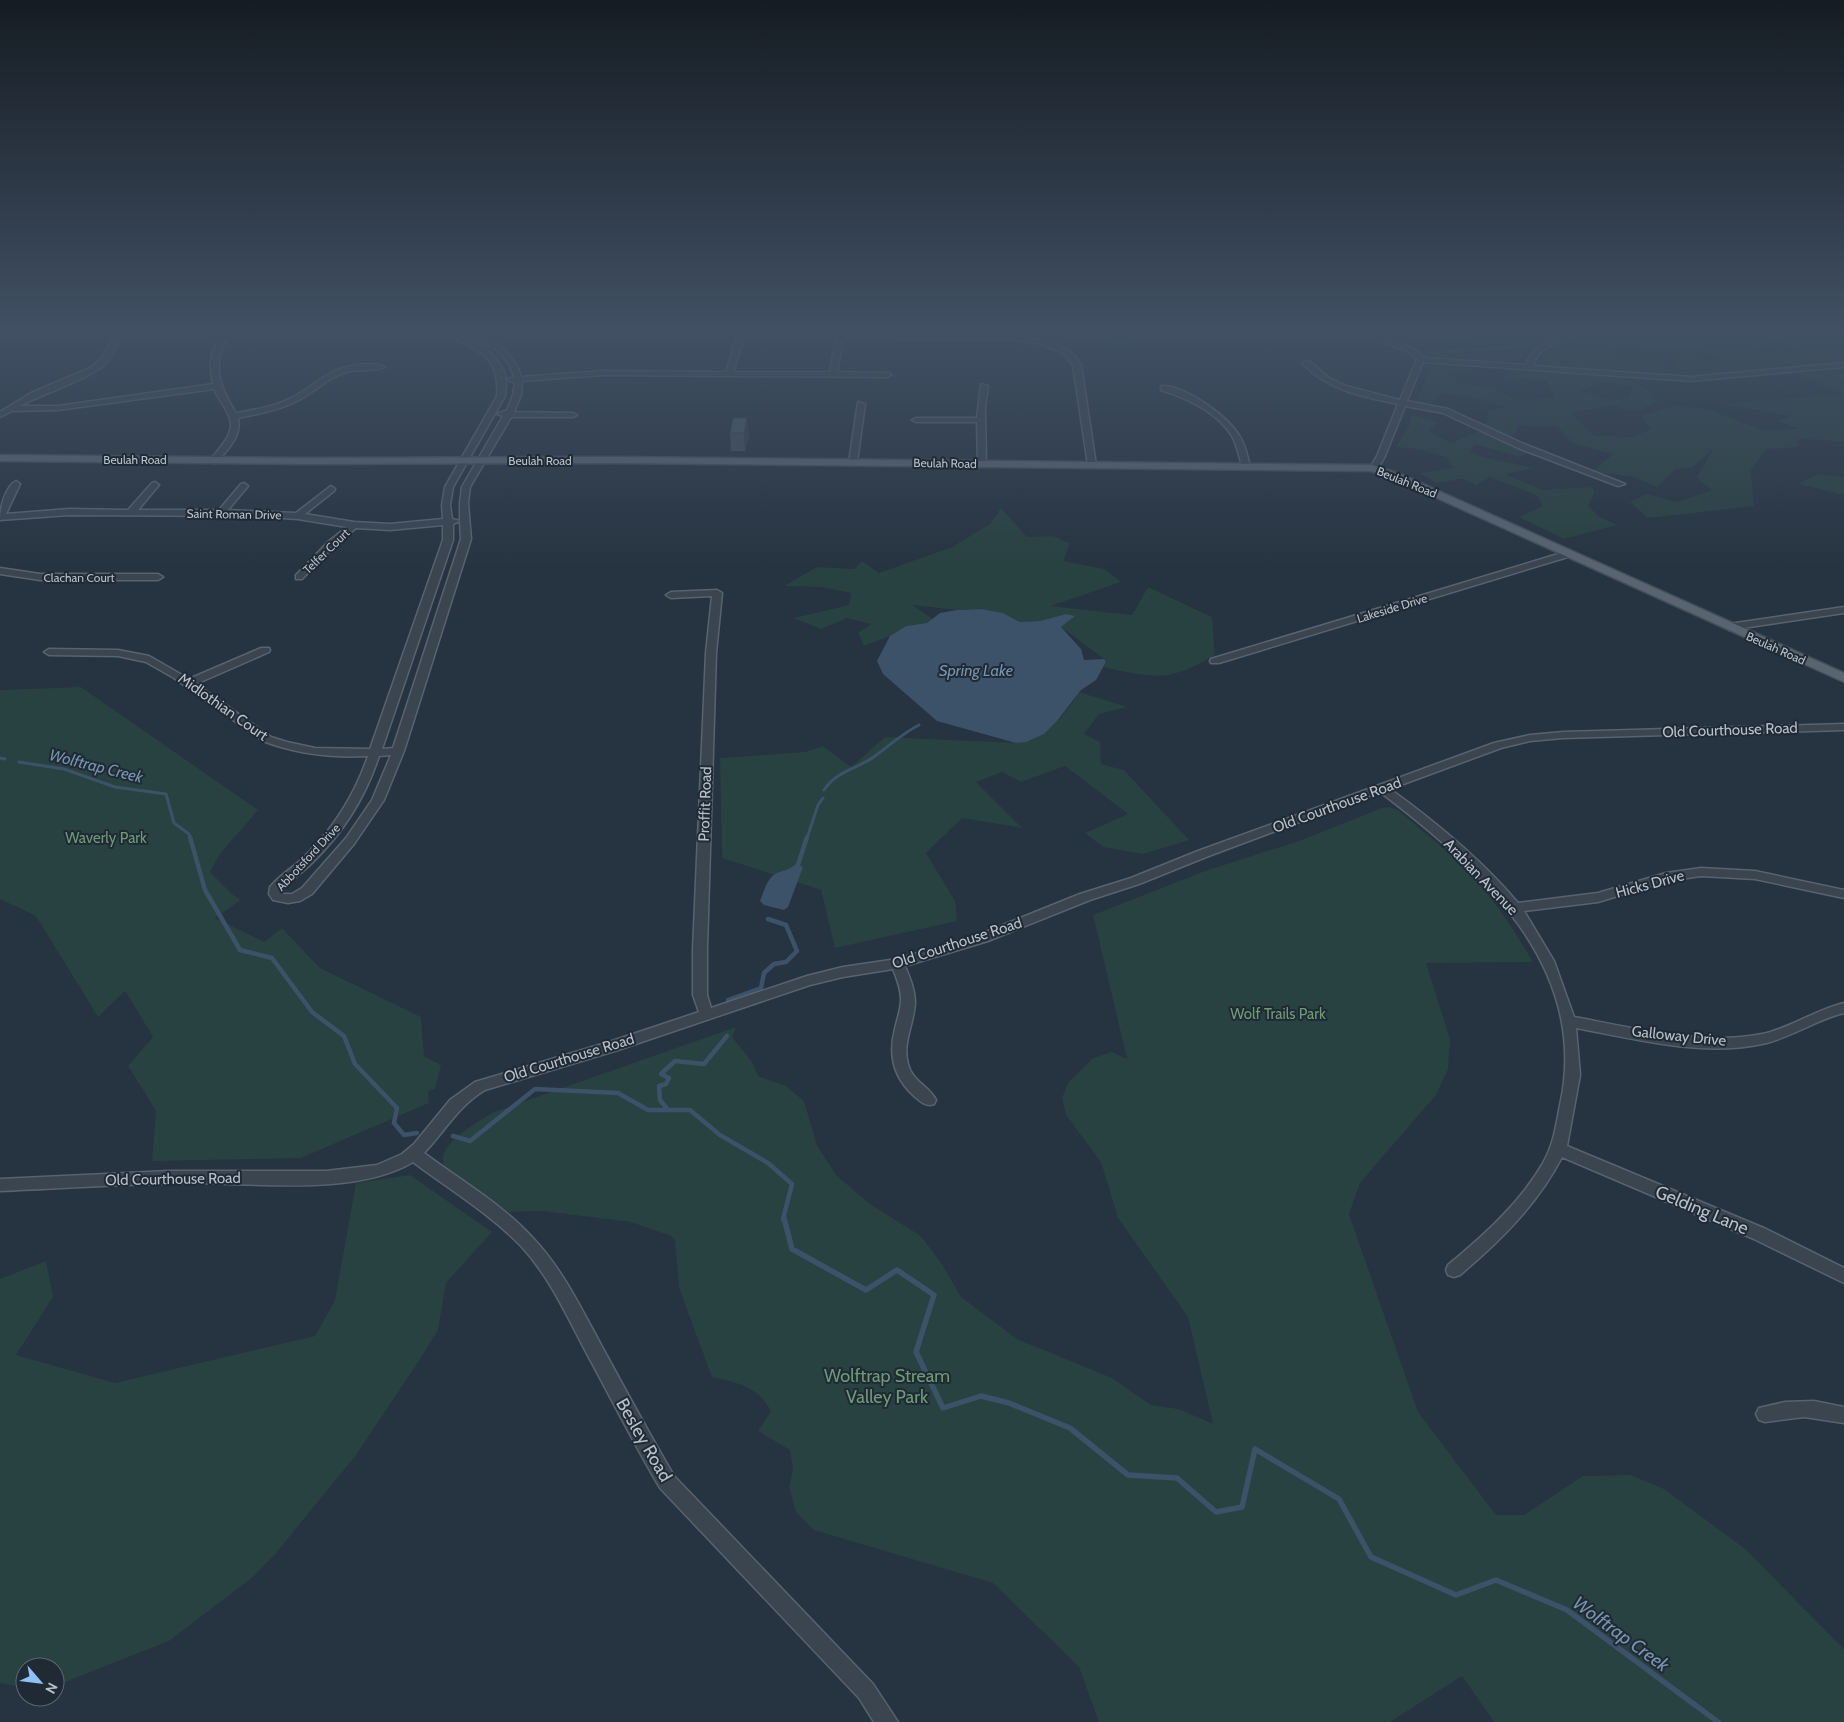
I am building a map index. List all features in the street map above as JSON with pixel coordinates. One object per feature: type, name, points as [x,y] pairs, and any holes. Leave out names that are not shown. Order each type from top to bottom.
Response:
[{"type":"main road","name":"Beulah Road","points":[[0,458],[853,462],[1374,468],[1399,477],[1844,678]]},
{"type":"street","points":[[0,416],[9,409]]},
{"type":"street","points":[[214,460],[233,434],[234,416],[229,409]]},
{"type":"street","points":[[234,416],[264,409]]},
{"type":"street","name":"Abbotsford Drive","points":[[494,409],[464,460],[447,495],[448,540],[365,781],[344,818],[310,859],[278,885],[275,894],[278,897],[288,899],[301,895],[350,842],[378,800],[398,751],[466,539],[464,494],[509,409]]},
{"type":"street","points":[[853,462],[860,409]]},
{"type":"street","points":[[982,409],[982,464]]},
{"type":"street","points":[[1083,409],[1092,465]]},
{"type":"street","points":[[1206,409],[1228,425],[1238,440],[1246,466]]},
{"type":"street","points":[[1374,468],[1399,409]]},
{"type":"street","points":[[1432,409],[1445,412],[1521,446],[1620,484]]},
{"type":"street","points":[[491,414],[573,415]]},
{"type":"street","points":[[916,420],[981,420]]},
{"type":"street","points":[[0,516],[16,484]]},
{"type":"street","points":[[130,512],[155,485]]},
{"type":"street","points":[[221,513],[244,486]]},
{"type":"street","points":[[298,516],[332,489]]},
{"type":"street","name":"Saint Roman Drive","points":[[0,516],[44,513],[221,513],[298,516],[354,525],[390,527],[466,520]]},
{"type":"street","name":"Telfer Court","points":[[299,577],[326,549],[354,525]]},
{"type":"street","name":"Lakeside Drive","points":[[1215,661],[1568,554]]},
{"type":"street","name":"Clachan Court","points":[[0,571],[40,577],[158,578]]},
{"type":"street","name":"Proffit Road","points":[[671,595],[717,593],[711,652],[700,949],[700,995],[707,1014]]},
{"type":"street","points":[[1729,627],[1844,610]]},
{"type":"street","points":[[188,683],[265,650]]},
{"type":"street","name":"Midlothian Court","points":[[50,652],[99,652],[134,655],[161,664],[267,739],[281,745],[315,752],[398,751]]},
{"type":"street","name":"Old Courthouse Road","points":[[0,1185],[161,1178],[346,1176],[391,1167],[414,1154],[425,1145],[451,1107],[474,1089],[807,981],[843,972],[897,964],[983,938],[1085,896],[1135,881],[1202,854],[1383,789],[1498,745],[1530,738],[1844,727]]},
{"type":"street","name":"Arabian Avenue","points":[[1383,789],[1426,822],[1476,866],[1515,908],[1543,953],[1558,987],[1568,1021],[1573,1062],[1570,1099],[1558,1149],[1538,1184],[1486,1244],[1454,1270]]},
{"type":"street","name":"Hicks Drive","points":[[1515,908],[1586,900],[1608,895],[1662,877],[1701,872],[1752,874],[1844,894]]},
{"type":"street","points":[[897,964],[905,983],[908,999],[899,1053],[901,1068],[908,1081],[929,1100]]},
{"type":"street","name":"Galloway Drive","points":[[1568,1021],[1681,1039],[1737,1042],[1781,1034],[1818,1016],[1844,1008]]},
{"type":"street","name":"Gelding Lane","points":[[1558,1149],[1760,1234],[1844,1276]]},
{"type":"street","name":"Besley Road","points":[[414,1154],[507,1223],[535,1252],[569,1302],[644,1443],[667,1482],[866,1691],[887,1722]]},
{"type":"street","points":[[1765,1414],[1785,1409],[1807,1408],[1844,1415]]},
{"type":"green space","points":[[1489,409],[1590,409],[1570,413],[1595,436],[1632,437],[1651,429],[1642,416],[1663,409],[1707,409],[1763,430],[1801,429],[1776,421],[1791,416],[1752,409],[1844,409],[1844,442],[1799,438],[1798,447],[1766,449],[1751,470],[1754,506],[1648,518],[1630,502],[1647,494],[1677,502],[1712,490],[1696,478],[1714,448],[1692,468],[1675,469],[1657,487],[1631,476],[1593,471],[1613,454],[1572,443],[1557,426],[1519,425],[1511,439],[1485,427]]},
{"type":"green space","points":[[1627,409],[1641,409],[1636,412]]},
{"type":"green space","points":[[1413,415],[1438,422],[1429,432],[1451,443],[1480,431],[1530,452],[1519,457],[1475,444],[1470,452],[1486,458],[1533,469],[1505,474],[1543,490],[1591,487],[1595,491],[1588,506],[1598,516],[1617,525],[1564,539],[1519,517],[1543,506],[1538,496],[1490,477],[1476,485],[1462,479],[1436,483],[1419,473],[1453,468],[1446,457],[1420,449],[1396,447],[1408,428]]},
{"type":"green space","points":[[1818,474],[1844,477],[1844,495],[1798,484]]},
{"type":"green space","points":[[1001,508],[1027,537],[1053,536],[1070,544],[1063,561],[1105,569],[1121,582],[1051,606],[1132,615],[1148,587],[1212,617],[1215,655],[1185,670],[1160,676],[1135,674],[1103,667],[1106,662],[1104,659],[1061,627],[1074,616],[1066,614],[1040,621],[1020,622],[1003,613],[982,609],[957,610],[912,605],[933,619],[927,623],[906,626],[890,636],[864,646],[858,633],[871,624],[847,618],[821,629],[793,618],[849,605],[851,593],[821,587],[784,586],[817,567],[854,569],[862,561],[879,573],[952,547],[990,524]]},
{"type":"green space","name":"Waverly Park","points":[[81,687],[258,810],[219,855],[210,872],[233,895],[241,900],[215,918],[264,942],[282,928],[320,968],[421,1017],[424,1056],[441,1065],[435,1089],[428,1091],[429,1103],[301,1158],[152,1161],[156,1111],[128,1066],[153,1037],[125,991],[98,1017],[36,916],[0,899],[0,690]]},
{"type":"green space","points":[[1079,692],[1128,707],[1099,714],[1084,734],[1100,742],[1101,764],[1124,770],[1189,840],[1143,854],[1103,847],[1085,833],[1128,814],[1065,766],[1021,782],[1002,772],[976,782],[1022,828],[962,818],[926,853],[955,901],[957,921],[835,948],[821,890],[722,858],[720,758],[805,752],[823,746],[851,767],[885,737],[1016,743],[1036,737],[1053,725],[1067,710]]},
{"type":"green space","points":[[1389,807],[1398,810],[1471,875],[1502,913],[1533,962],[1426,963],[1450,1039],[1448,1069],[1436,1095],[1360,1183],[1349,1214],[1418,1412],[1496,1515],[1524,1515],[1583,1476],[1631,1475],[1664,1489],[1744,1548],[1844,1649],[1844,1722],[1494,1722],[1462,1676],[1390,1722],[1099,1722],[1079,1667],[993,1583],[814,1530],[796,1512],[789,1487],[793,1470],[790,1450],[758,1431],[771,1411],[760,1396],[753,1391],[738,1384],[712,1377],[679,1288],[675,1240],[671,1236],[631,1222],[542,1211],[509,1212],[445,1167],[443,1159],[445,1151],[451,1143],[468,1128],[494,1112],[736,1027],[732,1037],[752,1062],[758,1076],[786,1086],[804,1101],[817,1145],[836,1175],[870,1204],[921,1236],[942,1264],[961,1297],[1017,1339],[1112,1378],[1151,1405],[1179,1409],[1213,1424],[1188,1317],[1118,1218],[1101,1162],[1066,1115],[1062,1098],[1068,1083],[1093,1058],[1112,1052],[1127,1059],[1093,915],[1205,871],[1299,841],[1382,808]]},
{"type":"green space","points":[[410,1175],[492,1232],[446,1283],[438,1330],[356,1455],[276,1553],[253,1577],[169,1641],[65,1682],[65,1657],[15,1657],[15,1686],[0,1683],[0,1279],[46,1261],[53,1297],[16,1355],[115,1383],[315,1336],[335,1300],[356,1183]]},
{"type":"water","name":"Spring Lake","points":[[982,609],[1003,613],[1020,622],[1040,621],[1066,614],[1075,616],[1061,627],[1081,649],[1084,660],[1104,659],[1106,662],[1096,680],[1081,690],[1057,721],[1044,734],[1026,742],[1016,743],[937,721],[883,674],[877,661],[890,636],[906,626],[927,623],[940,613]]},
{"type":"water","points":[[796,864],[803,867],[788,907],[784,910],[764,905],[760,901],[771,878]]},
{"type":"building","points":[[733,418],[747,418],[744,433],[730,433]]},
{"type":"waterway","points":[[824,790],[835,778],[875,756],[902,735],[919,725]]},
{"type":"waterway","name":"Wolftrap Creek","points":[[0,758],[5,759]]},
{"type":"waterway","name":"Wolftrap Creek","points":[[19,762],[64,769],[115,787],[166,794],[174,823],[189,834],[190,838]]},
{"type":"waterway","points":[[807,838],[818,805],[823,798]]},
{"type":"waterway","name":"Wolftrap Creek","points":[[190,837],[205,890],[240,950],[272,958],[312,1012],[344,1036],[355,1064],[397,1108],[394,1123],[404,1135],[417,1133]]},
{"type":"waterway","points":[[797,868],[807,837]]},
{"type":"waterway","points":[[728,1000],[761,988],[764,973],[774,964],[786,962],[797,951],[786,925],[768,919]]},
{"type":"waterway","points":[[668,1110],[660,1100],[659,1086],[666,1084],[669,1078],[661,1074],[675,1061],[704,1064],[727,1036]]},
{"type":"waterway","name":"Wolftrap Creek","points":[[453,1136],[470,1141],[535,1089],[618,1093],[648,1110],[668,1110]]},
{"type":"waterway","name":"Wolftrap Creek","points":[[668,1110],[690,1110],[720,1135],[768,1163],[792,1184],[783,1219]]},
{"type":"waterway","name":"Wolftrap Creek","points":[[784,1218],[792,1249],[866,1290],[897,1270],[934,1295],[916,1352],[943,1408],[981,1396],[1009,1403],[1070,1428],[1128,1475],[1177,1478],[1216,1512],[1242,1507],[1255,1449],[1339,1499],[1371,1557],[1456,1595],[1496,1580],[1567,1610],[1718,1722]]},
{"type":"park label","name":"Wolf Trails Park","points":[[1278,1014]]},
{"type":"park label","name":"Wolftrap Stream Valley Park","points":[[887,1386]]}]
